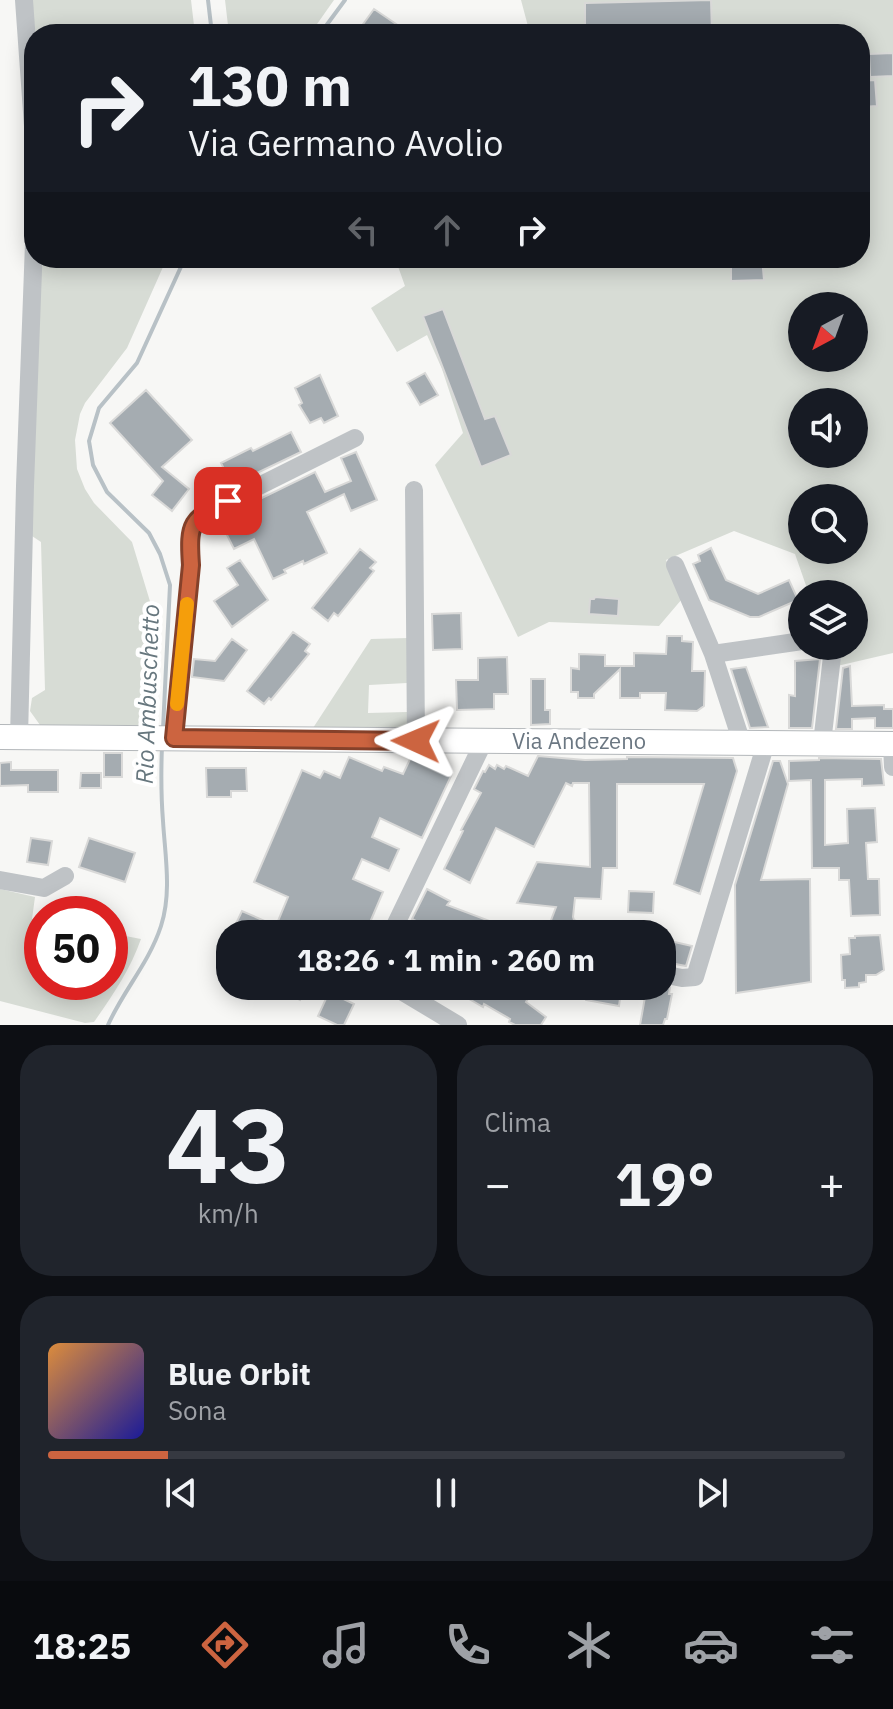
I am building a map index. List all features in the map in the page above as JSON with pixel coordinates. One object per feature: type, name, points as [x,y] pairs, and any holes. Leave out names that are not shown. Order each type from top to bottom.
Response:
[{"type":"main road","name":"Via Andezeno","points":[[9,737],[893,744]]},
{"type":"street","points":[[24,0],[26,24]]},
{"type":"street","points":[[9,737],[25,486],[33,268]]},
{"type":"street","points":[[174,738],[192,527],[203,514],[355,438]]},
{"type":"street","points":[[414,490],[416,741]]},
{"type":"street","points":[[675,565],[754,743],[695,977],[676,977]]},
{"type":"street","points":[[713,654],[788,643]]},
{"type":"street","points":[[822,743],[832,660]]},
{"type":"street","points":[[398,920],[484,741]]},
{"type":"street","points":[[893,744],[893,767]]},
{"type":"street","points":[[0,880],[44,888],[65,876]]},
{"type":"street","points":[[416,1000],[458,1025]]},
{"type":"shaded area","points":[[31,0],[191,0],[194,24],[33,24]]},
{"type":"shaded area","points":[[225,0],[334,0],[317,24],[228,24]]},
{"type":"shaded area","points":[[521,0],[893,0],[893,653],[868,659],[868,580],[804,580],[798,564],[868,564],[868,484],[788,484],[788,551],[734,531],[666,560],[682,599],[659,626],[549,622],[518,637],[435,465],[463,433],[427,335],[397,352],[371,308],[405,286],[399,268],[870,268],[870,24],[527,24]]},
{"type":"shaded area","points":[[39,268],[163,268],[127,348],[85,403],[75,440],[77,469],[85,489],[94,503],[132,542],[152,608],[156,624],[147,725],[40,725],[30,711],[32,698],[45,690],[41,542],[32,536]]},
{"type":"shaded area","points":[[408,638],[407,683],[369,685],[368,713],[407,712],[408,727],[313,728],[371,639]]},
{"type":"shaded area","points":[[838,660],[863,660],[837,666]]},
{"type":"shaded area","points":[[0,889],[31,896],[24,896],[24,1000],[109,1000],[94,1022],[85,1023],[0,1001]]},
{"type":"shaded area","points":[[128,936],[141,939],[128,968]]},
{"type":"building","points":[[711,0],[712,24],[585,24],[585,3]]},
{"type":"building","points":[[374,9],[396,24],[363,24]]},
{"type":"building","points":[[893,53],[893,76],[870,77],[870,54]]},
{"type":"building","points":[[870,80],[875,80],[877,106],[870,106]]},
{"type":"building","points":[[731,268],[763,268],[764,280],[731,281]]},
{"type":"building","points":[[443,309],[485,419],[495,416],[511,455],[481,467],[423,316]]},
{"type":"building","points":[[425,373],[438,395],[420,405],[407,383]]},
{"type":"building","points":[[320,375],[338,416],[324,423],[321,418],[310,423],[299,405],[302,403],[295,388]]},
{"type":"building","points":[[146,390],[192,440],[162,467],[189,489],[172,511],[152,495],[163,481],[110,423]]},
{"type":"building","points":[[291,432],[301,452],[232,485],[221,463]]},
{"type":"building","points":[[356,452],[377,500],[351,511],[344,494],[307,512],[327,553],[284,570],[286,573],[273,579],[254,539],[234,549],[219,519],[315,472],[325,492],[351,481],[341,458]]},
{"type":"building","points":[[711,548],[726,580],[758,594],[788,580],[788,604],[759,617],[750,617],[709,600],[693,564],[700,561],[698,555]]},
{"type":"building","points":[[360,549],[376,562],[370,568],[374,571],[338,616],[334,613],[328,621],[312,608]]},
{"type":"building","points":[[240,560],[268,600],[232,627],[214,601],[238,585],[227,568]]},
{"type":"building","points":[[590,599],[619,599],[618,616],[589,614]]},
{"type":"building","points":[[461,613],[462,649],[433,650],[432,614]]},
{"type":"building","points":[[293,632],[310,644],[305,651],[309,654],[271,700],[269,698],[264,704],[247,691]]},
{"type":"building","points":[[667,636],[682,636],[682,641],[693,642],[692,671],[705,671],[704,706],[697,711],[665,710],[666,693],[640,693],[640,698],[620,698],[620,669],[594,694],[594,698],[578,698],[578,692],[571,692],[571,668],[579,669],[579,654],[605,655],[605,666],[634,666],[634,653],[666,654]]},
{"type":"building","points":[[232,639],[247,650],[224,681],[192,677],[194,659],[215,661]]},
{"type":"building","points":[[507,657],[508,694],[494,694],[494,709],[457,710],[456,680],[478,680],[478,658]]},
{"type":"building","points":[[820,660],[812,728],[789,728],[789,695],[795,696],[795,661]]},
{"type":"building","points":[[850,666],[852,706],[884,705],[884,709],[893,709],[893,728],[875,728],[875,718],[852,719],[852,729],[836,729],[843,668]]},
{"type":"building","points":[[746,667],[768,727],[750,728],[731,669]]},
{"type":"building","points":[[531,679],[545,679],[545,710],[550,710],[550,724],[531,725]]},
{"type":"building","points":[[104,753],[122,753],[122,777],[104,777]]},
{"type":"building","points":[[412,755],[452,774],[422,838],[380,818],[372,837],[399,849],[389,871],[362,859],[353,879],[383,892],[371,920],[278,920],[288,897],[254,882],[302,770],[320,778],[324,771],[340,778],[349,757],[382,771],[384,767],[403,774]]},
{"type":"building","points":[[538,756],[585,760],[627,757],[733,758],[737,771],[700,894],[674,884],[704,784],[617,784],[617,868],[603,868],[601,899],[575,898],[574,920],[551,920],[556,907],[517,903],[537,862],[590,867],[589,783],[573,783],[572,786],[566,783],[534,847],[496,828],[470,883],[444,869],[481,793],[474,789],[483,771],[489,765],[495,769],[497,765],[504,769],[506,766],[528,776]]},
{"type":"building","points":[[881,759],[884,785],[862,786],[862,779],[825,780],[825,845],[848,843],[847,809],[875,808],[877,842],[866,843],[868,879],[879,879],[880,915],[851,916],[849,880],[839,880],[839,868],[812,868],[811,780],[789,781],[789,761]]},
{"type":"building","points":[[773,761],[780,761],[788,784],[761,880],[810,879],[811,982],[736,993],[735,885]]},
{"type":"building","points":[[11,762],[11,770],[58,770],[58,792],[28,792],[28,785],[0,786],[0,763]]},
{"type":"building","points":[[206,768],[246,768],[247,791],[231,791],[231,797],[207,797]]},
{"type":"building","points":[[81,773],[101,773],[101,788],[80,788]]},
{"type":"building","points":[[31,838],[52,841],[48,865],[27,862]]},
{"type":"building","points":[[89,838],[135,853],[125,882],[79,867]]},
{"type":"building","points":[[427,889],[450,901],[447,905],[487,920],[414,920]]},
{"type":"building","points":[[629,891],[654,892],[653,913],[628,912]]},
{"type":"building","points":[[242,911],[262,920],[238,920]]},
{"type":"building","points":[[880,935],[884,970],[876,975],[866,975],[866,982],[859,983],[859,987],[845,988],[841,955],[850,954],[849,938]]},
{"type":"building","points":[[676,942],[692,946],[686,966],[676,964]]},
{"type":"building","points":[[325,1000],[346,1000],[354,1004],[344,1025],[318,1016]]},
{"type":"building","points":[[471,1000],[527,1000],[546,1017],[541,1025],[515,1025],[484,1004],[483,1007]]},
{"type":"building","points":[[586,1000],[620,1000],[619,1006]]},
{"type":"building","points":[[644,1000],[671,1000],[663,1025],[640,1025]]},
{"type":"waterway","name":"Rio Ambuschetto","points":[[208,0],[211,24]]},
{"type":"waterway","points":[[327,24],[345,0]]},
{"type":"waterway","name":"Rio Ambuschetto","points":[[163,729],[170,585],[149,533],[107,492],[93,465],[89,441],[99,408],[137,363],[180,268]]},
{"type":"waterway","name":"Rio Ambuschetto","points":[[108,1025],[150,952],[164,913],[167,874],[162,746]]},
{"type":"slow traffic","points":[[177,704],[187,604]]},
{"type":"route","points":[[228,501],[203,514],[192,527],[174,738],[416,741]]}]
